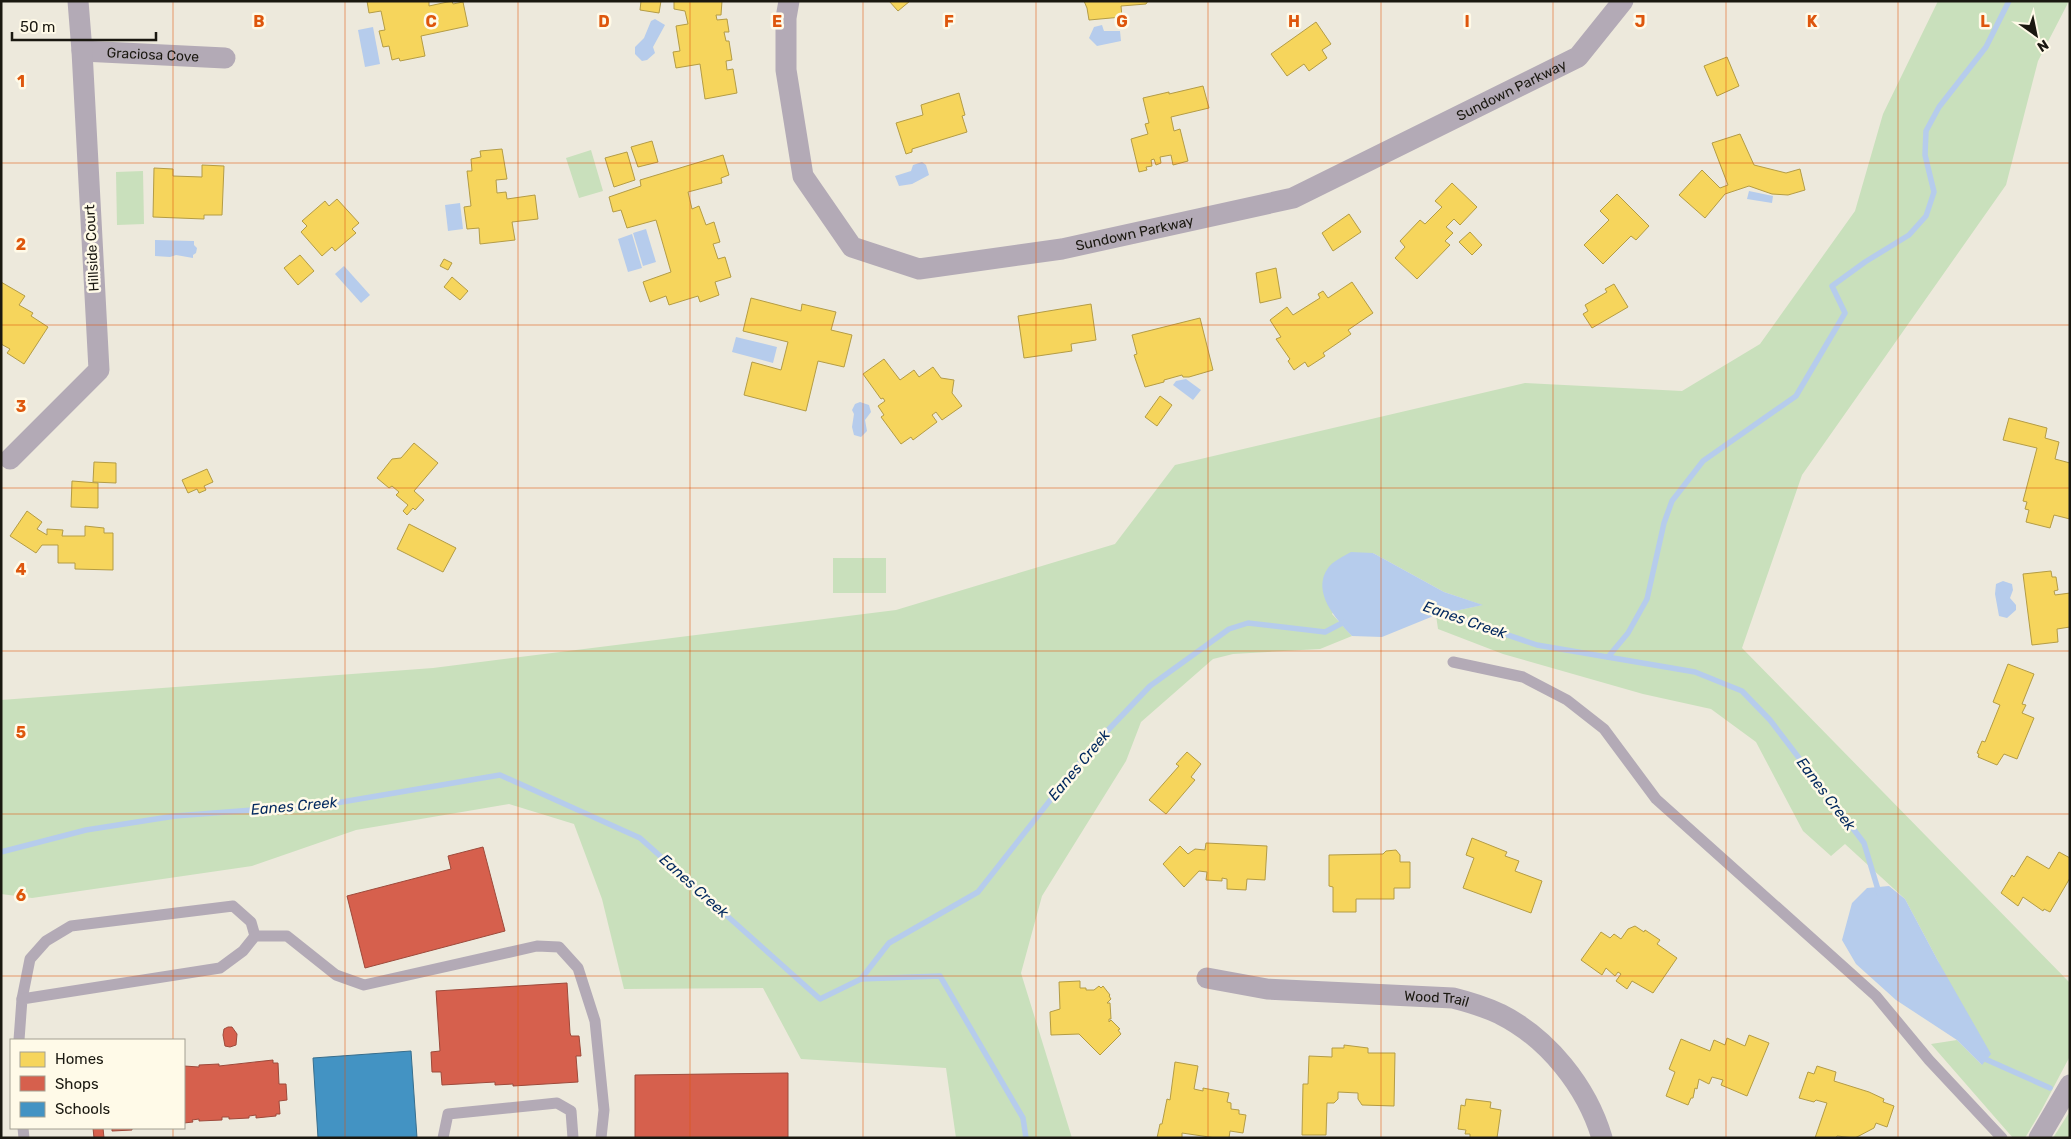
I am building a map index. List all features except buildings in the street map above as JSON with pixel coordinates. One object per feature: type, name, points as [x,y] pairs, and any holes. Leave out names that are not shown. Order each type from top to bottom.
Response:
[{"type":"street","name":"Hillside Court","points":[[10,459],[99,370],[80,5],[78,1]]},
{"type":"street","name":"Sundown Parkway","points":[[789,1],[786,18],[786,70],[803,176],[852,248],[919,269],[1062,249],[1293,198],[1578,57],[1624,1]]},
{"type":"street","name":"Graciosa Cove","points":[[82,52],[225,58]]},
{"type":"street","name":"Wood Trail","points":[[1207,978],[1267,989],[1453,998],[1478,1005],[1501,1015],[1525,1030],[1568,1072],[1584,1095],[1602,1138]]},
{"type":"street","points":[[2039,1138],[2070,1085]]},
{"type":"lane","points":[[1453,662],[1524,677],[1567,700],[1604,729],[1656,799],[1876,996],[1928,1060],[2002,1138]]},
{"type":"lane","points":[[19,1039],[22,999],[30,959],[46,941],[70,926],[233,906],[251,922],[255,936]]},
{"type":"lane","points":[[22,999],[220,968],[242,951],[255,936],[287,936],[336,975],[364,985],[537,946],[559,947],[578,968],[595,1021],[604,1110],[601,1138]]},
{"type":"lane","points":[[443,1138],[448,1114],[557,1103],[570,1111],[572,1138]]},
{"type":"green space","points":[[1938,1],[2069,1],[2038,61],[2006,185],[1802,475],[1742,648],[2070,983],[2070,1056],[2025,1138],[2013,1138],[1931,1044],[1957,1040],[1982,1065],[1938,961],[1905,899],[1845,844],[1831,856],[1803,831],[1756,742],[1711,709],[1643,694],[1503,654],[1438,629],[1436,615],[1482,605],[1444,592],[1373,553],[1332,614],[1352,636],[1320,649],[1233,654],[1213,659],[1141,722],[1126,761],[1042,896],[1021,973],[1072,1138],[956,1138],[946,1068],[801,1059],[763,988],[624,989],[602,899],[574,824],[509,804],[356,830],[252,866],[32,898],[1,894],[1,700],[433,668],[896,610],[1115,544],[1175,465],[1525,383],[1682,391],[1760,344],[1855,211],[1883,114]]},
{"type":"green space","points":[[591,150],[603,191],[579,198],[566,158]]},
{"type":"green space","points":[[143,171],[144,224],[117,225],[116,172]]},
{"type":"green space","points":[[833,558],[886,558],[886,593],[833,593]]},
{"type":"green space","points":[[2070,1111],[2070,1138],[2053,1138]]},
{"type":"water","points":[[655,19],[665,25],[653,47],[655,53],[647,60],[642,61],[635,54],[635,47],[644,38],[651,21]]},
{"type":"water","points":[[1102,25],[1104,31],[1120,31],[1121,41],[1097,46],[1089,38],[1094,27]]},
{"type":"water","points":[[373,27],[380,64],[365,67],[358,30]]},
{"type":"water","points":[[922,162],[926,165],[929,175],[912,184],[899,186],[895,176],[911,171],[913,165]]},
{"type":"water","points":[[1749,191],[1773,196],[1772,203],[1747,199]]},
{"type":"water","points":[[460,203],[463,229],[448,231],[445,205]]},
{"type":"water","points":[[646,229],[656,262],[643,266],[633,233]]},
{"type":"water","points":[[632,234],[642,268],[628,272],[618,239]]},
{"type":"water","points":[[155,240],[194,241],[194,245],[197,248],[196,253],[193,255],[193,258],[176,255],[170,257],[155,256]]},
{"type":"water","points":[[344,266],[370,295],[361,303],[335,274]]},
{"type":"water","points":[[736,337],[777,347],[773,363],[732,352]]},
{"type":"water","points":[[1186,379],[1201,390],[1193,400],[1173,385],[1176,381]]},
{"type":"water","points":[[860,402],[869,405],[871,412],[865,420],[867,431],[861,437],[854,435],[852,427],[854,414],[852,410],[855,404]]},
{"type":"water","points":[[1351,552],[1373,553],[1444,592],[1483,605],[1436,615],[1382,637],[1352,636],[1339,622],[1328,605],[1322,586],[1323,577],[1330,565]]},
{"type":"water","points":[[2003,581],[2012,584],[2013,590],[2010,598],[2016,605],[2016,610],[2007,618],[1999,616],[1995,594],[1996,584]]},
{"type":"water","points":[[1889,886],[1905,899],[1991,1054],[1982,1065],[1957,1040],[1896,1000],[1856,964],[1842,940],[1852,903],[1867,888]]},
{"type":"waterway","points":[[1608,657],[1628,633],[1647,599],[1664,523],[1672,501],[1703,461],[1796,396],[1845,313],[1832,286],[1865,262],[1909,235],[1926,216],[1934,192],[1925,155],[1926,131],[1939,107],[1986,47],[2009,1]]},
{"type":"waterway","name":"Eanes Creek","points":[[1438,611],[1537,645],[1695,672],[1742,691],[1770,720],[1864,843],[1879,893]]},
{"type":"waterway","name":"Eanes Creek","points":[[1,852],[86,830],[175,816],[330,804],[500,775],[640,838],[820,999],[861,979],[889,943],[978,892],[1092,747],[1150,686],[1229,629],[1248,623],[1325,632],[1346,621]]},
{"type":"waterway","points":[[861,979],[940,976],[1023,1118],[1026,1138]]},
{"type":"waterway","name":"Eanes Creek","points":[[1982,1056],[2050,1088]]}]
